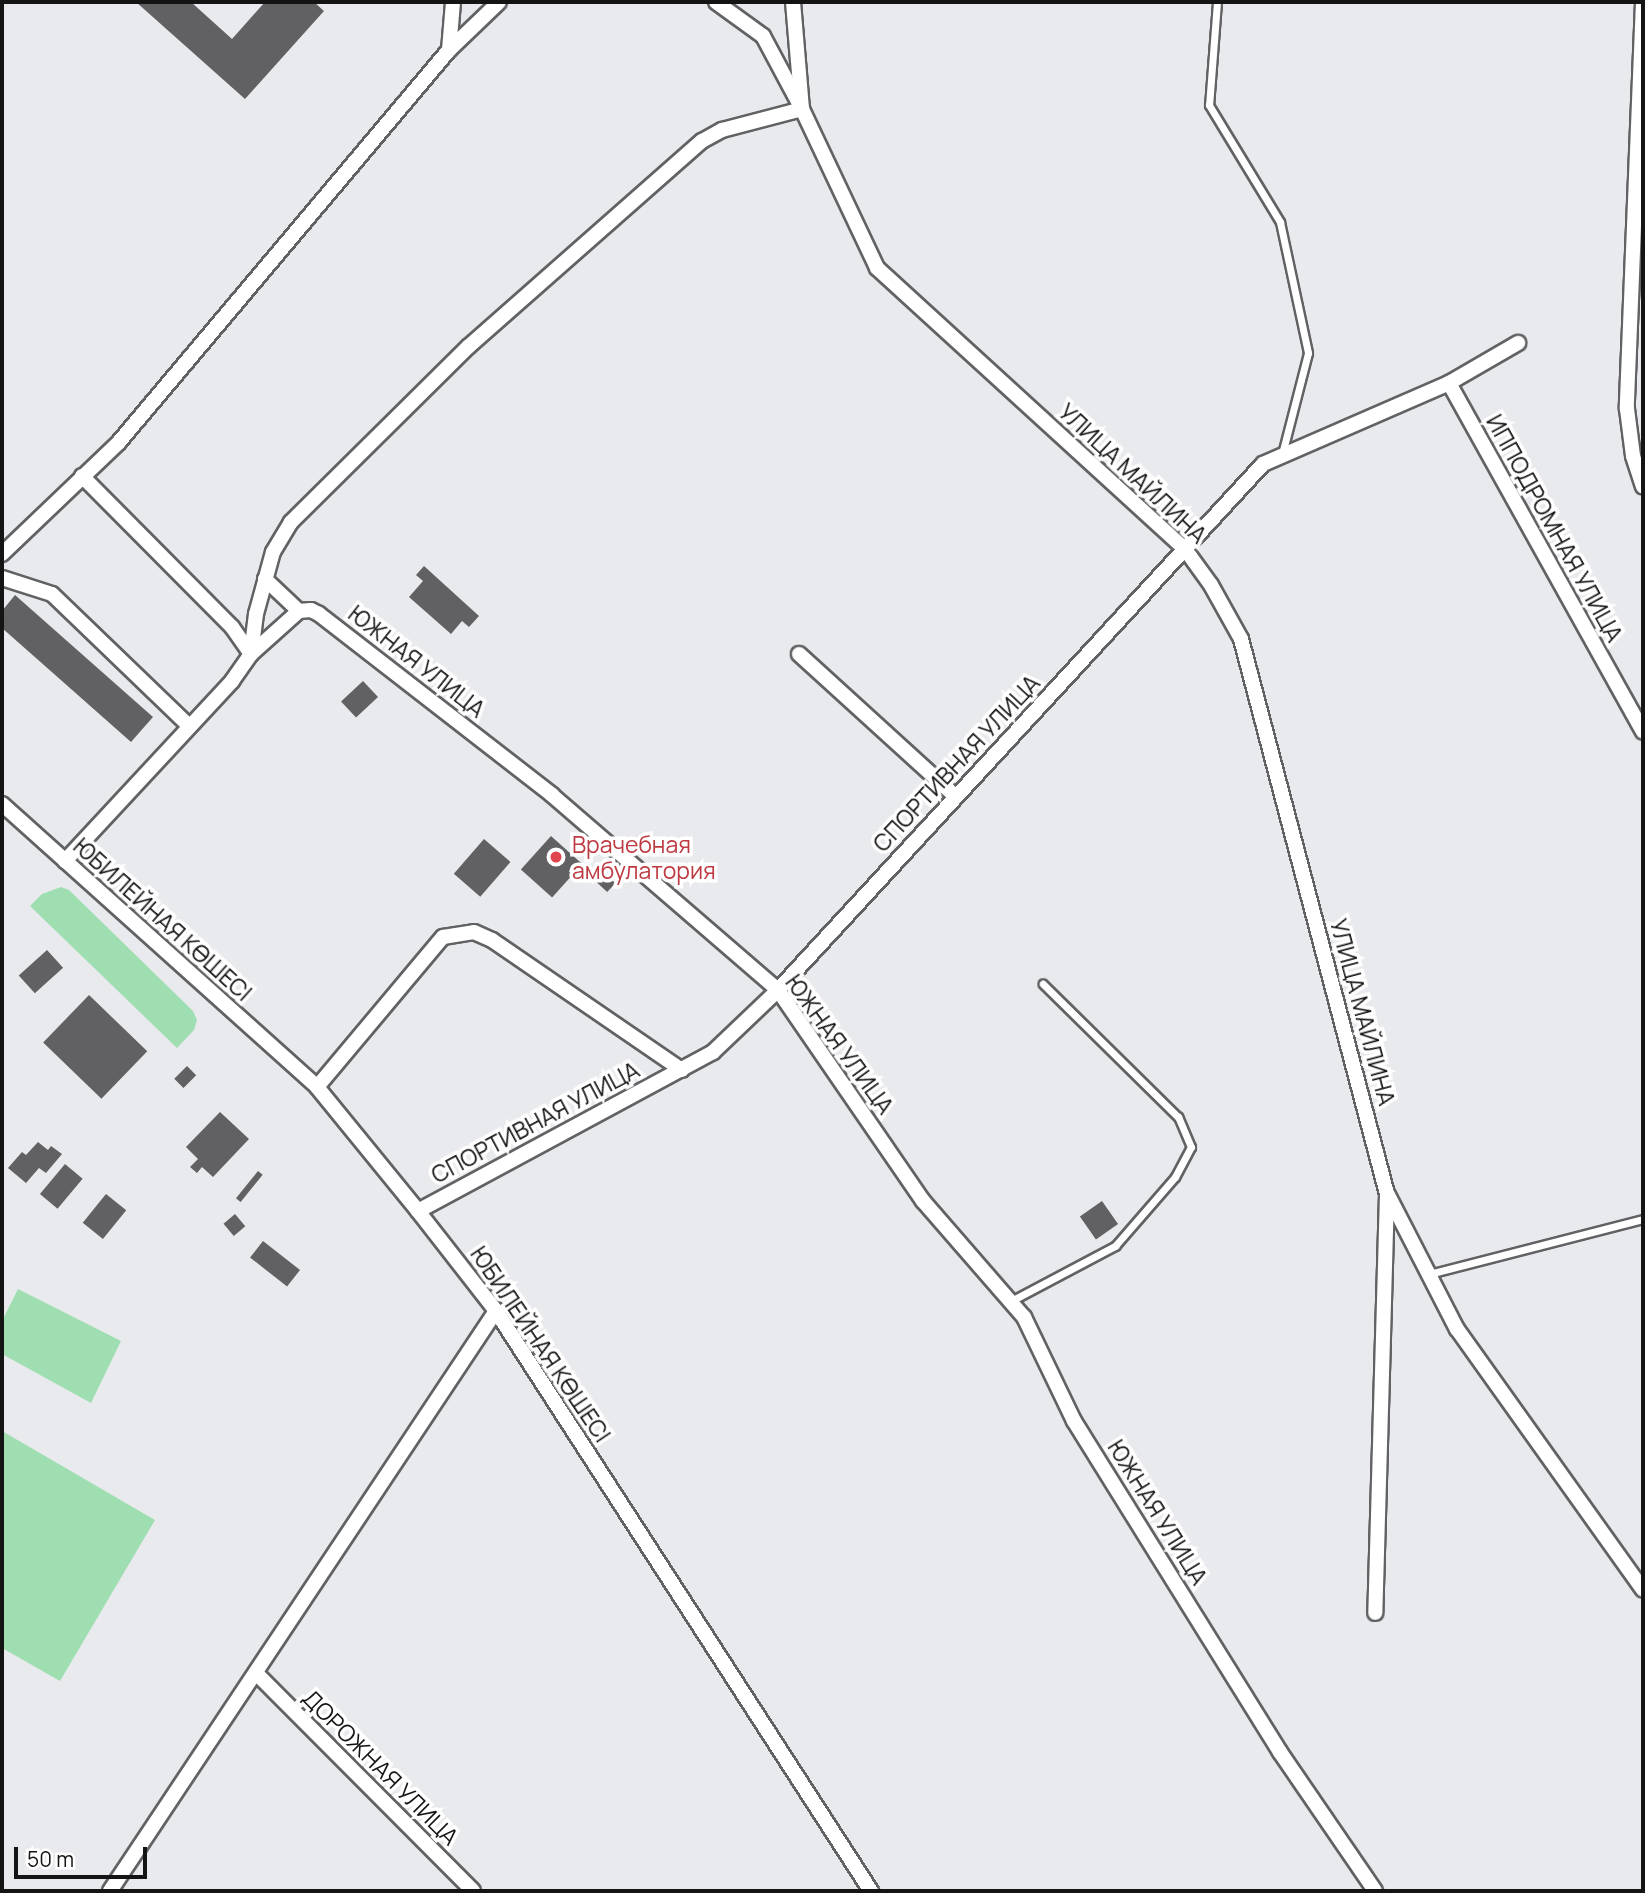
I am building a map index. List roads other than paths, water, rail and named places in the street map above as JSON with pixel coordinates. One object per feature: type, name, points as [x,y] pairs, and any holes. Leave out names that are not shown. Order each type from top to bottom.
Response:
[{"type":"street","points":[[449,50],[453,2]]},
{"type":"street","points":[[2,554],[119,442],[449,50],[499,2]]},
{"type":"street","name":"УЛИЦА МАЙЛИНА","points":[[716,2],[763,36],[802,108],[877,268],[1185,549],[1212,584],[1241,639],[1387,1194],[1457,1329],[1643,1590]]},
{"type":"street","points":[[251,653],[256,614],[273,552],[291,522],[467,347],[702,141],[722,130],[802,108],[793,2]]},
{"type":"street","points":[[1643,2],[1627,409],[1643,486]]},
{"type":"street","name":"СПОРТИВНАЯ УЛИЦА","points":[[418,1211],[713,1052],[778,990],[1263,464],[1448,383],[1518,343]]},
{"type":"street","name":"ИППОДРОМНАЯ УЛИЦА","points":[[1448,383],[1643,732]]},
{"type":"street","points":[[82,477],[232,628],[251,653]]},
{"type":"street","points":[[2,578],[52,594],[189,726]]},
{"type":"street","points":[[65,861],[232,681],[251,653],[299,611],[265,579]]},
{"type":"street","name":"ЮЖНАЯ УЛИЦА","points":[[299,611],[311,610],[320,614],[552,794],[778,990],[923,1201],[1024,1317],[1074,1421],[1280,1752],[1375,1891]]},
{"type":"street","points":[[799,654],[956,797]]},
{"type":"street","name":"ЮБИЛЕЙНАЯ КӨШЕСІ","points":[[2,804],[317,1087],[418,1211],[496,1311],[871,1891]]},
{"type":"street","points":[[317,1087],[443,937],[474,932],[492,940],[682,1070]]},
{"type":"street","name":"УЛИЦА МАЙЛИНА","points":[[1376,1613],[1387,1194]]},
{"type":"street","points":[[110,1891],[257,1674],[496,1311]]},
{"type":"street","name":"ДОРОЖНАЯ УЛИЦА","points":[[257,1674],[472,1891]]},
{"type":"lane","points":[[1217,2],[1209,105],[1280,222],[1308,353],[1282,455]]},
{"type":"lane","points":[[1010,1301],[1115,1246],[1175,1177],[1191,1147],[1178,1117],[1043,984]]},
{"type":"lane","points":[[1429,1274],[1643,1219]]},
{"type":"place","name":"Врачебная амбулатория","points":[[556,857]]}]
